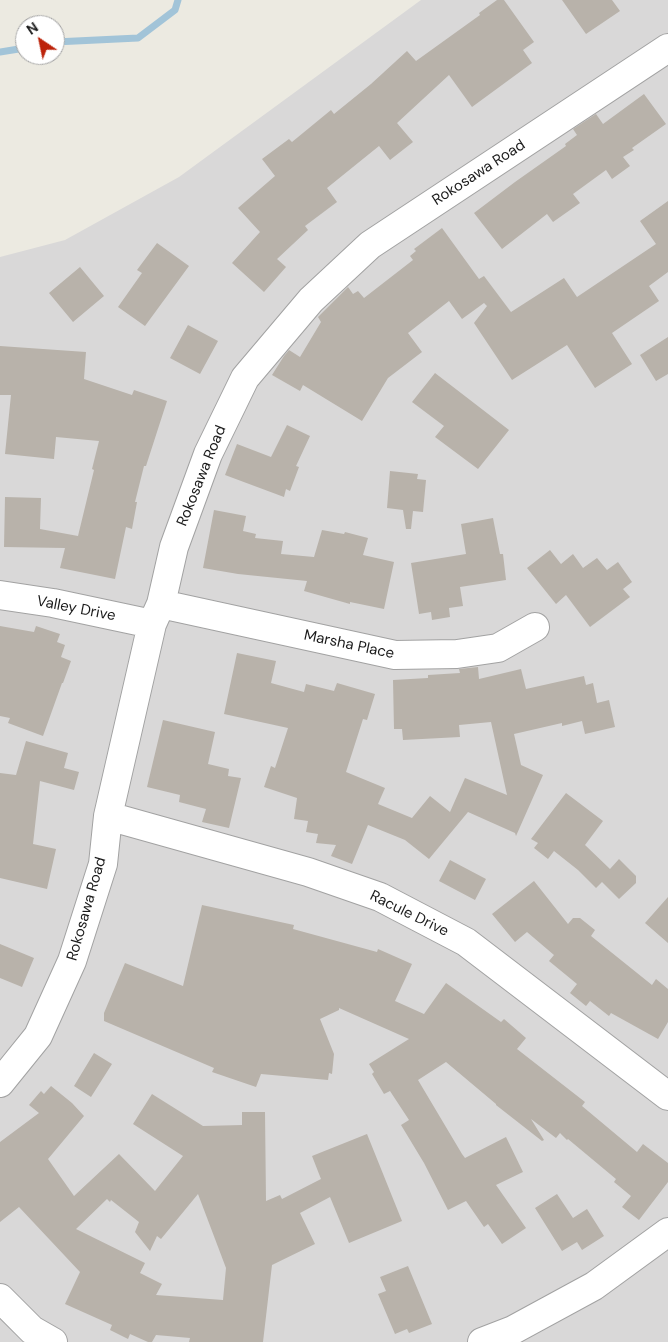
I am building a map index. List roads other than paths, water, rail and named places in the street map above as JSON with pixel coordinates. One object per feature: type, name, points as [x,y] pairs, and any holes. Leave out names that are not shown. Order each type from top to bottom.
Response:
[{"type":"street","name":"Rokosawa Road","points":[[0,1083],[38,1036],[72,961],[102,864],[108,816],[156,614],[174,547],[208,454],[245,378],[311,300],[370,245],[668,48]]},
{"type":"street","name":"Valley Drive","points":[[0,595],[53,603],[156,614]]},
{"type":"street","name":"Marsha Place","points":[[156,614],[395,655],[457,654],[498,648],[535,627]]},
{"type":"street","name":"Racule Drive","points":[[108,816],[308,872],[380,897],[466,942],[668,1096]]},
{"type":"street","points":[[482,1342],[513,1330],[594,1286],[668,1232]]},
{"type":"street","points":[[0,1298],[32,1330],[53,1342]]},
{"type":"waterway","points":[[65,42],[138,38],[175,10],[178,0]]},
{"type":"waterway","points":[[0,52],[15,50]]}]
